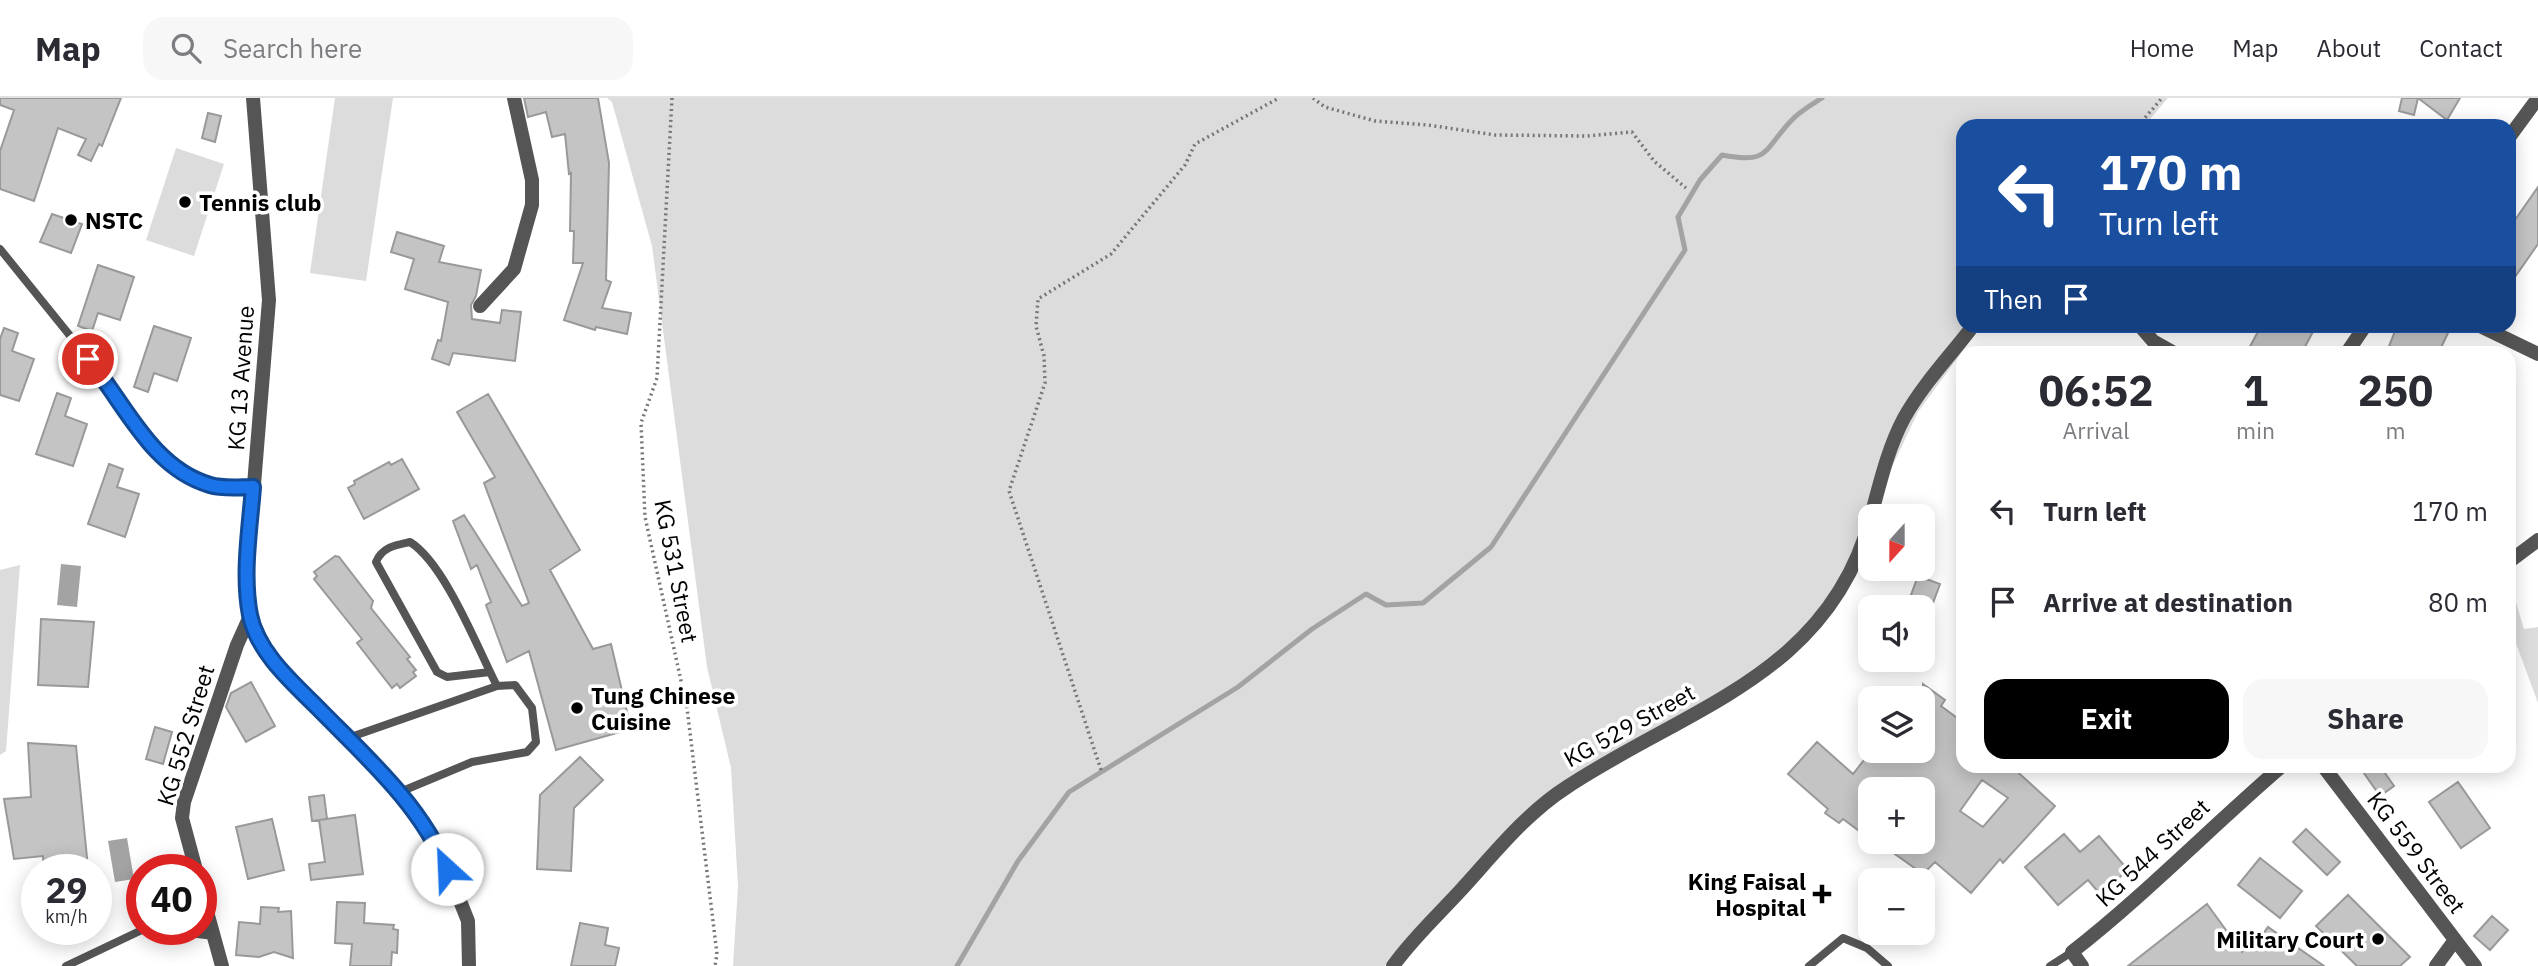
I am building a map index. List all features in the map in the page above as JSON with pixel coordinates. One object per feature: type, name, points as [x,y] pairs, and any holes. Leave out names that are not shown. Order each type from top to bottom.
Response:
[{"type":"street","name":"KG 13 Avenue","points":[[253,98],[269,300],[247,571],[250,616],[264,646],[285,674],[400,792],[437,843],[468,921],[469,966]]},
{"type":"street","points":[[480,306],[514,269],[532,205],[532,180],[514,98]]},
{"type":"street","points":[[2516,128],[2538,98]]},
{"type":"street","points":[[2146,333],[2162,346]]},
{"type":"street","points":[[2494,333],[2538,354]]},
{"type":"street","name":"KG 529 Street","points":[[1874,504],[1886,461],[1903,420],[1921,391],[1956,347]]},
{"type":"street","points":[[2516,556],[2538,540]]},
{"type":"street","name":"KG 529 Street","points":[[1393,966],[1512,832],[1564,788],[1661,730],[1698,714],[1774,664],[1809,633],[1838,597],[1858,553]]},
{"type":"street","name":"KG 552 Street","points":[[191,854],[182,818],[184,802],[237,645],[250,616]]},
{"type":"street","name":"KG 544 Street","points":[[2071,953],[2107,924],[2274,773]]},
{"type":"street","name":"KG 559 Street","points":[[2328,773],[2475,966]]},
{"type":"street","points":[[2436,966],[2455,940]]},
{"type":"street","points":[[216,945],[222,966]]},
{"type":"street","points":[[2071,953],[2082,966]]},
{"type":"lane","points":[[0,249],[105,379],[163,460],[185,475],[212,486],[253,487]]},
{"type":"lane","points":[[490,672],[447,677],[437,672],[376,562],[379,554],[391,546],[410,542],[425,551],[490,672],[497,686]]},
{"type":"lane","points":[[348,738],[497,686],[515,685],[532,708],[536,742],[527,752],[472,762],[400,792]]},
{"type":"lane","points":[[66,966],[126,938]]},
{"type":"lane","points":[[1810,966],[1843,939],[1867,948],[1888,966]]},
{"type":"lane","name":"KG 544 Street","points":[[2050,966],[2071,953]]},
{"type":"path","name":"KG 531 Street","points":[[671,98],[657,379],[641,423],[645,503],[687,708],[717,954],[715,966]]},
{"type":"path","points":[[1101,770],[1009,491],[1034,409],[1045,383],[1044,356],[1035,326],[1038,299],[1111,254],[1185,165],[1195,144],[1279,98]]},
{"type":"path","points":[[1313,98],[1325,107],[1374,121],[1428,125],[1494,135],[1587,136],[1632,132],[1654,161],[1686,188]]},
{"type":"path","points":[[2144,119],[2162,98]]},
{"type":"shaded area","points":[[335,98],[393,98],[366,281],[310,273]]},
{"type":"shaded area","points":[[607,98],[2168,98],[2150,119],[1956,119],[1956,333],[1976,333],[1966,346],[1956,346],[1956,360],[1918,412],[1874,504],[1858,504],[1858,539],[1826,606],[1747,680],[1570,790],[1479,866],[1385,966],[733,966],[738,886],[731,768],[707,667],[652,246],[612,102]]},
{"type":"shaded area","name":"Tennis club","points":[[176,148],[224,164],[194,256],[146,240]]},
{"type":"shaded area","points":[[61,564],[81,566],[77,607],[57,605]]},
{"type":"shaded area","points":[[20,565],[6,751],[0,755],[0,570]]},
{"type":"shaded area","points":[[2516,602],[2524,629],[2538,627],[2538,703],[2516,643]]},
{"type":"shaded area","points":[[127,838],[130,854],[126,854],[126,880],[115,882],[108,841]]},
{"type":"building","points":[[0,98],[121,98],[102,146],[99,144],[91,161],[78,155],[86,139],[58,128],[34,201],[0,189],[0,151],[14,110],[0,105]]},
{"type":"building","points":[[524,98],[598,98],[609,163],[606,280],[611,282],[602,308],[631,313],[627,334],[596,327],[595,330],[564,320],[583,263],[573,263],[574,231],[570,231],[571,173],[569,174],[565,134],[552,137],[546,112],[528,117]]},
{"type":"building","points":[[2402,98],[2418,98],[2414,115],[2399,111]]},
{"type":"building","points":[[2418,98],[2460,98],[2446,119]]},
{"type":"building","points":[[208,113],[221,116],[215,142],[202,138]]},
{"type":"building","points":[[2538,187],[2538,244],[2516,275],[2516,218]]},
{"type":"building","points":[[52,214],[82,224],[71,253],[40,242]]},
{"type":"building","points":[[397,232],[444,246],[439,262],[481,270],[476,296],[471,305],[472,319],[500,323],[502,310],[521,312],[515,361],[453,353],[449,365],[432,359],[438,340],[441,341],[448,302],[405,289],[414,259],[391,252]]},
{"type":"building","points":[[98,265],[134,277],[120,320],[98,313],[92,331],[78,326]]},
{"type":"building","points":[[154,326],[191,338],[177,381],[154,373],[148,392],[134,387]]},
{"type":"building","points":[[4,328],[18,333],[12,351],[34,359],[19,401],[0,395],[0,339]]},
{"type":"building","points":[[2257,333],[2312,333],[2305,346],[2250,346]]},
{"type":"building","points":[[2394,333],[2448,333],[2442,346],[2389,346]]},
{"type":"building","points":[[57,393],[71,398],[65,416],[87,424],[73,466],[36,454]]},
{"type":"building","points":[[488,394],[580,550],[550,570],[593,649],[611,644],[631,729],[556,750],[529,651],[507,662],[486,605],[491,602],[477,565],[471,569],[453,521],[464,515],[522,606],[529,603],[484,483],[495,477],[457,412]]},
{"type":"building","points":[[402,459],[419,489],[364,519],[348,488],[355,484],[354,481],[389,462],[391,465]]},
{"type":"building","points":[[109,464],[123,469],[117,487],[139,494],[125,537],[88,524]]},
{"type":"building","points":[[335,556],[339,557],[373,601],[371,608],[410,657],[407,659],[416,670],[413,672],[416,676],[400,688],[397,684],[392,688],[357,643],[362,639],[314,579],[317,576],[314,572]]},
{"type":"building","points":[[1916,581],[1940,584],[1935,598],[1935,595],[1911,595]]},
{"type":"building","points":[[41,619],[94,622],[88,687],[38,685]]},
{"type":"building","points":[[251,682],[275,726],[246,742],[226,707],[231,693]]},
{"type":"building","points":[[1935,693],[1945,700],[1941,706],[1956,717],[1956,773],[2019,773],[2055,806],[2003,863],[2000,859],[1971,893],[1935,862],[1929,868],[1915,868],[1895,854],[1935,854],[1935,777],[1858,777],[1858,830],[1843,819],[1839,823],[1825,813],[1828,809],[1788,774],[1817,742],[1853,774],[1862,763],[1935,763]],"holes":[[[1982,780],[2008,798],[1983,827],[1960,811]]]},
{"type":"building","points":[[155,727],[172,732],[163,764],[146,759]]},
{"type":"building","points":[[28,743],[76,746],[87,854],[21,854],[21,858],[14,859],[4,799],[31,797]]},
{"type":"building","points":[[580,757],[603,780],[574,808],[571,871],[537,869],[540,795]]},
{"type":"building","points":[[2364,773],[2385,773],[2394,786],[2380,796]]},
{"type":"building","points":[[2458,782],[2490,828],[2461,848],[2429,802]]},
{"type":"building","points":[[324,795],[327,819],[312,821],[309,797]]},
{"type":"building","points":[[355,815],[363,874],[311,880],[309,864],[325,862],[319,820]]},
{"type":"building","points":[[272,819],[284,870],[248,879],[236,827]]},
{"type":"building","points":[[2306,829],[2340,862],[2327,875],[2293,842]]},
{"type":"building","points":[[2064,834],[2080,852],[2099,836],[2128,870],[2100,894],[2088,880],[2058,905],[2025,867]]},
{"type":"building","points":[[2260,858],[2302,891],[2280,918],[2238,885]]},
{"type":"building","points":[[2348,895],[2410,957],[2400,966],[2357,966],[2316,926]]},
{"type":"building","points":[[337,902],[365,903],[364,923],[394,925],[393,929],[398,930],[397,953],[392,952],[391,966],[350,966],[352,944],[335,943]]},
{"type":"building","points":[[2207,904],[2242,952],[2247,945],[2252,949],[2268,927],[2324,966],[2128,966]]},
{"type":"building","points":[[261,907],[279,908],[278,912],[291,911],[293,958],[274,952],[259,957],[236,955],[239,922],[260,924]]},
{"type":"building","points":[[2492,916],[2508,930],[2490,950],[2474,936]]},
{"type":"building","points":[[580,923],[608,928],[605,945],[619,948],[615,966],[571,966]]},
{"type":"waterway","points":[[957,966],[1018,861],[1069,792],[1238,687],[1312,629],[1366,594],[1386,605],[1423,603],[1491,547],[1685,250],[1678,217],[1700,180],[1722,155],[1749,158],[1763,153],[1793,118],[1822,98]]},
{"type":"place","name":"Tennis club","points":[[185,202]]},
{"type":"place","name":"NSTC","points":[[71,220]]},
{"type":"place","name":"Tung Chinese Cuisine","points":[[577,708]]},
{"type":"place","name":"King Faisal Hospital","points":[[1822,894]]},
{"type":"place","name":"Military Court","points":[[2378,939]]},
{"type":"route","points":[[88,359],[163,460],[185,475],[212,486],[253,487],[247,571],[250,616],[264,646],[285,674],[400,792],[437,843],[447,869]]}]
